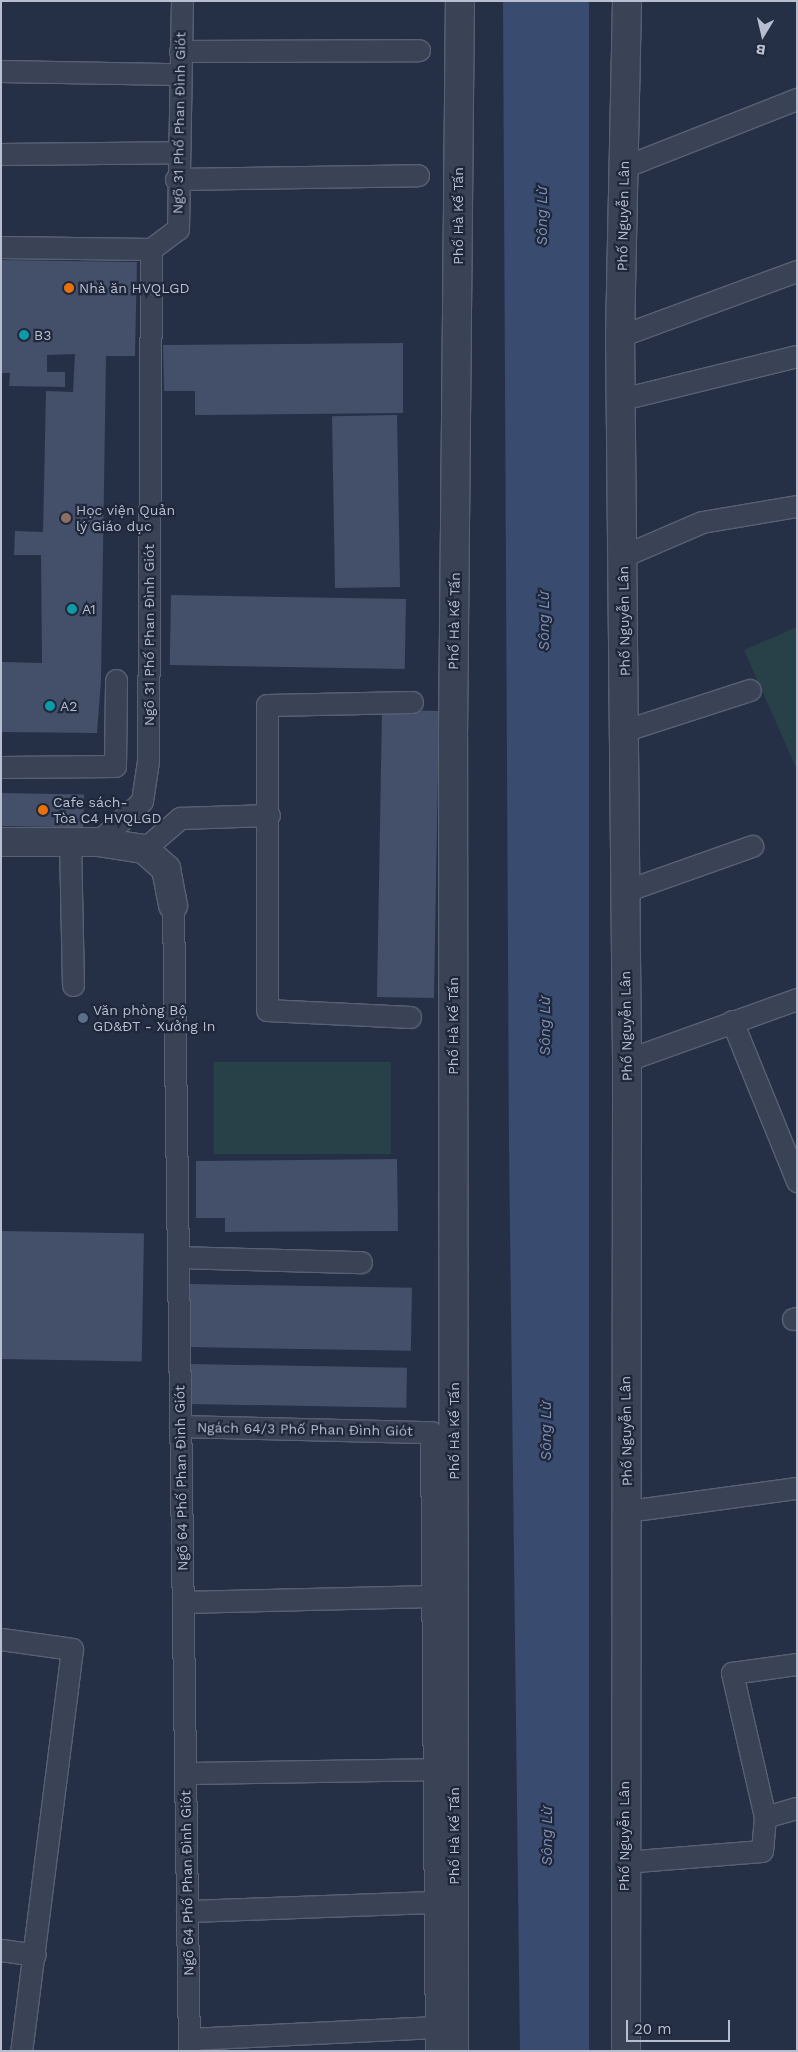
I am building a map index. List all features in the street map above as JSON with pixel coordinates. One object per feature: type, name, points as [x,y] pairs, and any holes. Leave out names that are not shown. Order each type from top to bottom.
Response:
[{"type":"street","name":"Phố Hà Kế Tấn","points":[[454,2051],[453,737],[460,1]]},
{"type":"street","name":"Phố Nguyễn Lân","points":[[626,1],[620,336],[626,730],[625,890],[628,1060],[625,1388],[628,1511],[624,1862],[626,2051]]},
{"type":"street","points":[[1,842],[98,842],[144,849],[166,868],[172,905]]},
{"type":"lane","name":"Ngõ 31 Phố Phan Đình Giót","points":[[98,842],[142,800],[148,761],[151,249],[178,228],[176,179],[182,1]]},
{"type":"lane","points":[[180,50],[419,50]]},
{"type":"lane","points":[[1,72],[180,74]]},
{"type":"lane","points":[[624,167],[797,99]]},
{"type":"lane","points":[[1,154],[178,152]]},
{"type":"lane","points":[[176,179],[418,175]]},
{"type":"lane","points":[[1,246],[151,249]]},
{"type":"lane","points":[[620,336],[797,271]]},
{"type":"lane","points":[[622,398],[797,356]]},
{"type":"lane","points":[[623,556],[702,522],[797,506]]},
{"type":"lane","points":[[1,767],[115,766],[116,680]]},
{"type":"lane","points":[[626,730],[750,690]]},
{"type":"lane","points":[[410,1017],[267,1010],[270,815],[267,705],[412,702]]},
{"type":"lane","points":[[144,849],[180,818],[270,815]]},
{"type":"lane","points":[[70,842],[73,985]]},
{"type":"lane","points":[[625,890],[752,846]]},
{"type":"lane","name":"Ngõ 64 Phố Phan Đình Giót","points":[[172,905],[189,2045]]},
{"type":"lane","points":[[628,1060],[732,1020],[797,1000]]},
{"type":"lane","points":[[732,1020],[797,1181]]},
{"type":"lane","points":[[178,1257],[361,1262]]},
{"type":"lane","name":"Ngách 64/3 Phố Phan Đình Giót","points":[[180,1426],[431,1432]]},
{"type":"lane","name":"Phố Hà Kế Tấn","points":[[431,1432],[436,2051]]},
{"type":"lane","points":[[628,1511],[797,1488]]},
{"type":"lane","points":[[183,1602],[432,1596]]},
{"type":"lane","points":[[1,1639],[72,1649],[35,1955],[21,2051]]},
{"type":"lane","points":[[624,1862],[762,1851],[765,1817],[732,1673],[797,1664]]},
{"type":"lane","points":[[185,1773],[434,1769]]},
{"type":"lane","points":[[765,1817],[797,1808]]},
{"type":"lane","points":[[187,1911],[434,1902]]},
{"type":"lane","points":[[1,1950],[35,1955]]},
{"type":"lane","points":[[189,2045],[436,2027]]},
{"type":"shaded area","points":[[797,627],[797,770],[744,650]]},
{"type":"shaded area","points":[[214,1062],[391,1062],[391,1154],[214,1154]]},
{"type":"water","name":"Sông Lừ","points":[[503,1],[589,1],[589,2051],[520,2051],[509,1145]]},
{"type":"building","points":[[1,260],[137,262],[135,356],[106,356],[101,680],[97,733],[1,732],[1,662],[42,663],[41,555],[14,555],[15,531],[43,532],[46,391],[73,392],[75,354],[47,355],[47,372],[65,372],[65,387],[9,386],[10,373],[1,373]]},
{"type":"building","points":[[403,343],[403,413],[195,415],[195,391],[164,391],[163,345]]},
{"type":"building","points":[[397,415],[400,587],[335,588],[332,416]]},
{"type":"building","points":[[171,595],[406,599],[405,669],[170,665]]},
{"type":"building","points":[[382,710],[439,711],[434,998],[377,997]]},
{"type":"building","name":"Cafe sách- Tòa C4 HVQLGD","points":[[1,793],[84,794],[83,827],[1,826]]},
{"type":"building","points":[[397,1159],[398,1231],[225,1232],[225,1218],[196,1218],[196,1161]]},
{"type":"building","points":[[1,1231],[144,1233],[142,1361],[1,1359]]},
{"type":"building","points":[[190,1284],[412,1288],[411,1351],[189,1347]]},
{"type":"building","points":[[190,1364],[407,1368],[406,1408],[189,1404]]},
{"type":"place","name":"Nhà ăn HVQLGD","points":[[69,288]]},
{"type":"place","name":"B3","points":[[24,335]]},
{"type":"place","name":"Học viện Quản lý Giáo dục","points":[[66,518]]},
{"type":"place","name":"A1","points":[[72,609]]},
{"type":"place","name":"A2","points":[[50,706]]},
{"type":"place","name":"Cafe sách- Tòa C4 HVQLGD","points":[[43,810]]},
{"type":"place","name":"Văn phòng Bộ GD&ĐT - Xưởng In","points":[[83,1018]]}]
